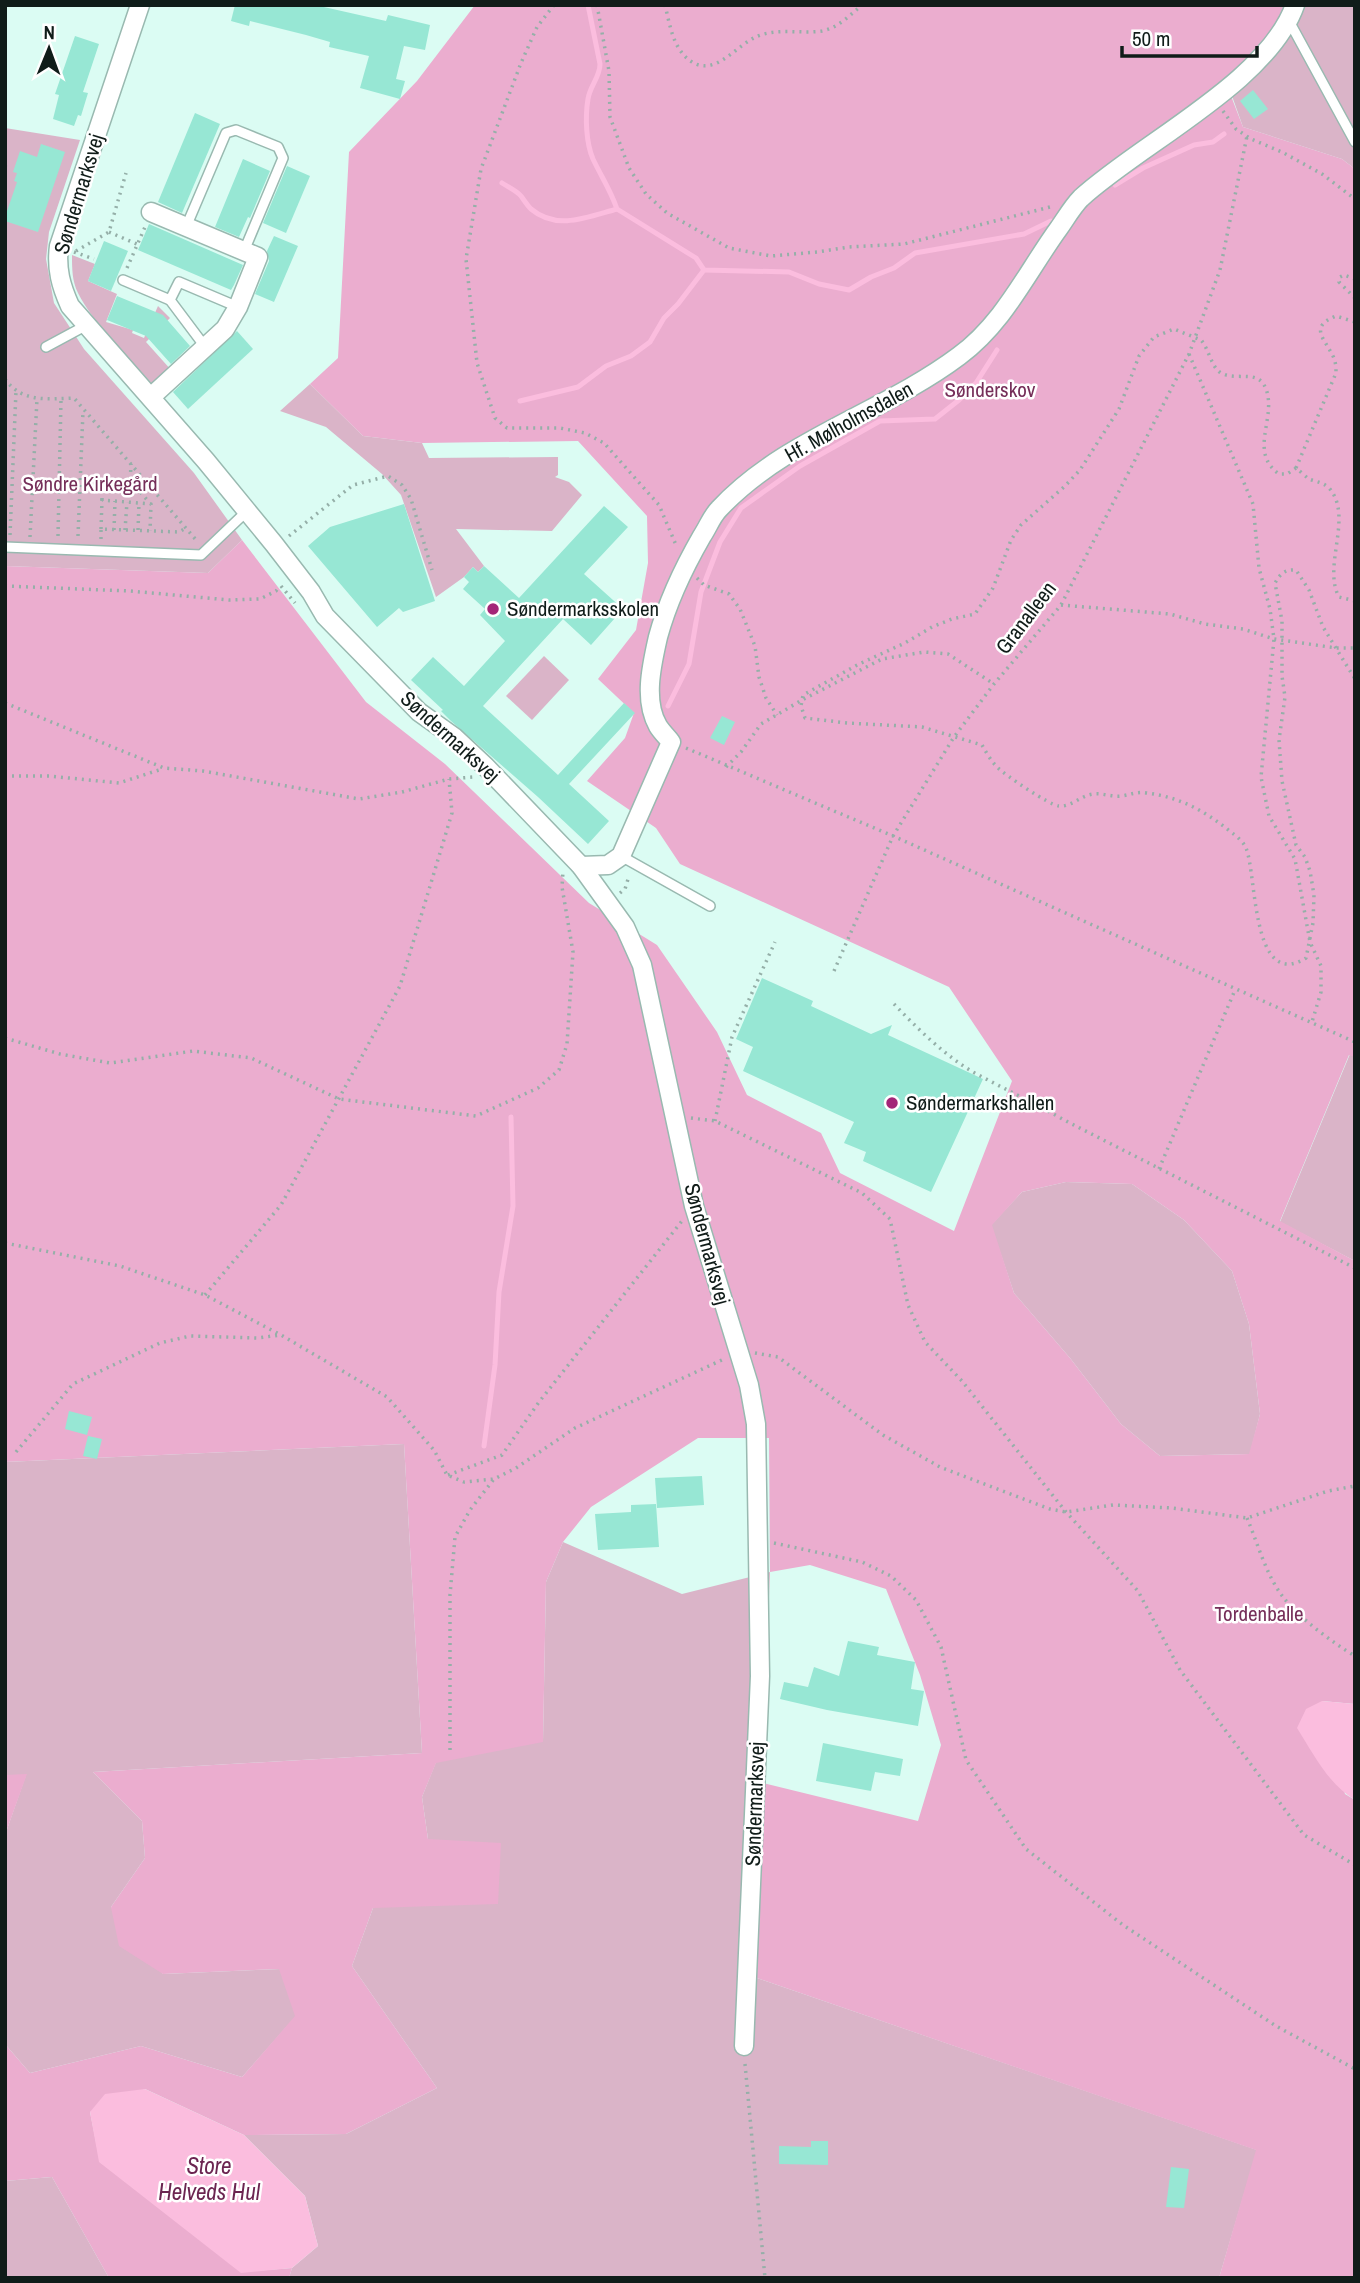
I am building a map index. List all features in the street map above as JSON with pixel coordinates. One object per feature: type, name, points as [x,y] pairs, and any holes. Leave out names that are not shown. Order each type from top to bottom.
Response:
[{"type":"street","name":"Søndermarksvej","points":[[140,5],[59,246],[57,261],[60,284],[70,306],[151,397],[274,544],[311,592],[325,616],[419,712],[454,737],[485,766],[625,928],[642,965],[694,1206],[749,1385],[756,1424],[760,1676],[744,2046]]},
{"type":"street","name":"Hf. Mølholmsdalen","points":[[671,742],[657,725],[651,703],[653,658],[664,615],[684,566],[717,511],[748,481],[790,453],[906,392],[961,355],[1002,315],[1034,262],[1079,200],[1214,99],[1247,71],[1278,38],[1292,13]]},
{"type":"street","points":[[151,212],[258,257],[225,329],[151,397]]},
{"type":"street","points":[[572,868],[608,865],[621,856],[671,742]]},
{"type":"lane","points":[[1292,13],[1355,142]]},
{"type":"lane","points":[[186,227],[226,133],[236,131],[278,147],[283,158],[244,251]]},
{"type":"lane","points":[[122,280],[170,300],[206,348]]},
{"type":"lane","points":[[170,300],[180,282],[237,307]]},
{"type":"lane","points":[[46,347],[85,326]]},
{"type":"lane","points":[[7,547],[201,555],[246,512]]},
{"type":"lane","points":[[621,856],[710,906]]},
{"type":"path","points":[[554,5],[537,27],[481,169],[466,260],[477,363],[495,418],[507,428],[560,428],[585,433],[604,443],[659,505],[684,566],[704,585],[729,594],[740,609],[755,646],[759,677],[766,698],[777,715]]},
{"type":"path","points":[[597,5],[609,71],[610,117],[629,168],[646,194],[667,213],[729,248],[771,256],[904,244],[1079,200]]},
{"type":"path","points":[[665,5],[674,40],[682,52],[693,63],[706,66],[721,62],[728,54],[758,36],[823,30],[841,22],[862,5]]},
{"type":"path","points":[[1214,99],[1236,129],[1322,174],[1355,199]]},
{"type":"path","name":"Granalleen","points":[[834,971],[893,836],[955,735],[993,684],[1061,605],[1189,354],[1220,270],[1247,136]]},
{"type":"path","points":[[5,167],[7,161]]},
{"type":"path","points":[[75,252],[109,232],[126,173]]},
{"type":"path","points":[[122,280],[151,212]]},
{"type":"path","points":[[109,232],[137,244]]},
{"type":"path","points":[[1355,279],[1344,275],[1339,282],[1355,298]]},
{"type":"path","points":[[1355,322],[1336,316],[1325,321],[1320,329],[1321,338],[1335,359],[1336,373],[1296,468],[1287,474],[1279,474],[1265,458],[1263,436],[1268,424],[1268,395],[1261,380],[1221,373],[1206,346],[1195,337],[1174,329],[1154,337],[1139,356],[1119,409],[1080,470],[1021,525],[1011,540],[993,589],[975,614],[952,619],[830,680],[803,695],[801,706],[805,718],[922,727],[982,745],[997,767],[1045,802],[1061,806],[1093,794],[1120,796],[1147,793],[1194,805],[1232,832],[1246,847],[1266,949],[1275,960],[1289,964],[1306,958],[1314,895],[1310,871],[1305,857],[1296,845],[1286,804],[1280,754],[1279,740],[1285,697],[1282,676],[1283,640],[1275,583],[1288,569],[1296,570],[1303,578],[1323,627],[1355,679]]},
{"type":"path","points":[[1189,354],[1253,504],[1259,568],[1270,609],[1274,639],[1261,777],[1269,816],[1295,859],[1310,942],[1321,966],[1321,992],[1312,1022]]},
{"type":"path","points":[[5,379],[16,391],[37,399],[74,398],[205,550]]},
{"type":"path","points":[[7,547],[16,391]]},
{"type":"path","points":[[57,549],[61,398]]},
{"type":"path","points":[[29,548],[37,399]]},
{"type":"path","points":[[77,550],[83,409]]},
{"type":"path","points":[[130,486],[131,464]]},
{"type":"path","points":[[1296,468],[1310,479],[1328,487],[1335,499],[1338,508],[1333,573],[1335,589],[1339,597],[1355,601]]},
{"type":"path","points":[[274,544],[292,534],[353,485],[388,476],[402,485],[411,499],[432,570]]},
{"type":"path","points":[[100,551],[102,485],[135,486],[151,504],[150,531]]},
{"type":"path","points":[[102,500],[151,504]]},
{"type":"path","points":[[114,530],[115,501]]},
{"type":"path","points":[[125,530],[127,502]]},
{"type":"path","points":[[138,530],[139,503]]},
{"type":"path","points":[[101,529],[179,532],[186,528]]},
{"type":"path","points":[[5,586],[130,591],[229,600],[260,599],[276,591],[296,574]]},
{"type":"path","points":[[1061,605],[1170,614],[1205,624],[1243,629],[1274,639],[1336,649],[1355,648]]},
{"type":"path","points":[[726,767],[741,752],[761,724],[802,699],[882,659],[924,652],[948,654],[993,684]]},
{"type":"path","points":[[5,703],[163,768],[203,771],[359,799],[402,792],[449,779],[474,777],[485,766]]},
{"type":"path","points":[[671,742],[893,836],[1355,1042]]},
{"type":"path","points":[[5,776],[49,776],[119,783],[163,768]]},
{"type":"path","points":[[205,1295],[281,1205],[400,986],[452,813],[449,779]]},
{"type":"path","points":[[5,1038],[60,1054],[110,1063],[192,1051],[251,1058],[338,1099],[476,1116],[538,1088],[559,1070],[567,1044],[573,952],[562,887],[572,868]]},
{"type":"path","points":[[715,1121],[732,1037],[775,942]]},
{"type":"path","points":[[1159,1169],[1235,990]]},
{"type":"path","points":[[894,1004],[918,1030],[971,1071],[1355,1268]]},
{"type":"path","points":[[676,1117],[715,1121],[862,1193],[890,1219],[908,1305],[925,1342],[962,1381],[1066,1513],[1138,1591],[1180,1670],[1304,1835],[1355,1865]]},
{"type":"path","points":[[447,1475],[502,1455],[539,1402],[694,1206]]},
{"type":"path","points":[[5,1243],[120,1266],[205,1295],[281,1335],[387,1397],[434,1450],[447,1475],[464,1482],[494,1479],[516,1468],[575,1428],[706,1365],[738,1353],[761,1352],[778,1357],[883,1435],[940,1467],[1066,1513],[1113,1505],[1172,1508],[1247,1518],[1328,1491],[1355,1486]]},
{"type":"path","points":[[16,1452],[73,1384],[160,1343],[190,1336],[258,1338],[281,1335]]},
{"type":"path","points":[[450,1750],[450,1595],[455,1537],[470,1510],[494,1479]]},
{"type":"path","points":[[1247,1518],[1266,1565],[1284,1598],[1331,1642],[1355,1656]]},
{"type":"path","points":[[759,1539],[862,1562],[891,1576],[916,1600],[941,1647],[966,1760],[1026,1849],[1123,1925],[1276,2026],[1355,2069]]},
{"type":"path","points":[[744,2046],[765,2278]]},
{"type":"green space","name":"Sønderskov","points":[[475,5],[1301,5],[1296,26],[1231,96],[1243,127],[1342,159],[1355,169],[1355,1057],[1349,1055],[1280,1221],[1355,1261],[1355,1704],[1322,1701],[1345,1794],[1355,1800],[1355,2278],[1219,2278],[1256,2150],[754,1977],[763,1783],[918,1821],[941,1745],[920,1675],[886,1589],[810,1565],[770,1572],[769,1438],[698,1438],[591,1507],[563,1542],[546,1582],[543,1742],[436,1763],[422,1797],[428,1839],[501,1843],[498,1904],[373,1908],[352,1966],[437,2088],[346,2134],[244,2135],[145,2089],[90,2112],[100,2162],[241,2272],[292,2268],[289,2278],[109,2278],[52,2177],[5,2181],[5,2044],[30,2073],[141,2046],[242,2077],[295,2016],[279,1969],[163,1974],[119,1946],[111,1907],[145,1858],[142,1821],[93,1772],[422,1753],[404,1444],[5,1462],[5,566],[208,573],[242,540],[366,702],[445,764],[589,903],[657,945],[717,1032],[747,1095],[821,1133],[840,1173],[954,1231],[1012,1081],[949,987],[680,864],[656,828],[587,781],[625,738],[634,713],[598,679],[636,630],[648,563],[647,516],[578,441],[422,443],[363,436],[310,384],[338,358],[349,152],[417,81]],"holes":[[[1066,1182],[1132,1184],[1184,1220],[1232,1271],[1249,1324],[1260,1414],[1249,1454],[1160,1456],[1121,1424],[1070,1358],[1014,1293],[992,1225],[1022,1192]]]},
{"type":"green space","points":[[1301,5],[1355,5],[1355,169],[1342,159],[1243,127],[1232,96],[1296,26]]},
{"type":"green space","name":"Søndre Kirkegård","points":[[5,128],[80,140],[49,232],[46,259],[54,303],[84,349],[194,473],[242,540],[208,573],[5,566]]},
{"type":"green space","points":[[72,255],[95,264],[88,281],[117,294],[106,322],[133,330],[132,333],[144,338],[158,306],[170,318],[146,342],[172,371],[155,387],[102,329],[84,304],[75,284]]},
{"type":"green space","points":[[310,384],[363,436],[422,443],[429,458],[558,457],[558,475],[555,477],[569,482],[582,495],[552,531],[456,529],[484,566],[478,572],[473,567],[436,597],[401,495],[382,474],[326,427],[280,411]]},
{"type":"green space","points":[[544,656],[569,680],[532,720],[506,696]]},
{"type":"green space","points":[[1350,1054],[1355,1057],[1355,1261],[1280,1222]]},
{"type":"green space","points":[[1066,1182],[1132,1184],[1184,1220],[1232,1271],[1249,1324],[1260,1414],[1250,1454],[1160,1456],[1121,1424],[1070,1358],[1014,1293],[991,1225],[1022,1192]]},
{"type":"green space","points":[[404,1444],[422,1753],[93,1772],[142,1821],[145,1858],[111,1907],[163,1974],[280,1969],[296,2016],[242,2077],[141,2046],[30,2073],[5,2044],[5,1835],[26,1775],[5,1775],[5,1462]]},
{"type":"green space","points":[[563,1542],[682,1594],[770,1572],[754,1977],[1257,2150],[1219,2278],[289,2278],[292,2268],[318,2246],[305,2196],[244,2135],[346,2134],[437,2088],[352,1966],[373,1908],[428,1839],[422,1797],[436,1762],[543,1741],[546,1582]]},
{"type":"green space","points":[[27,1774],[5,1835],[5,1775]]},
{"type":"green space","points":[[52,2177],[109,2278],[5,2278],[5,2181]]},
{"type":"water","points":[[1322,1701],[1355,1704],[1355,1800],[1329,1777],[1297,1728],[1306,1709]]},
{"type":"water","name":"Store Helveds Hul","points":[[145,2089],[244,2135],[305,2196],[318,2246],[292,2268],[241,2273],[99,2162],[90,2112],[105,2094]]},
{"type":"building","points":[[235,5],[315,5],[386,21],[388,15],[430,25],[425,50],[404,46],[396,79],[405,81],[400,99],[360,88],[369,56],[329,47],[330,42],[306,35],[250,21],[249,26],[231,21]]},
{"type":"building","points":[[75,36],[99,44],[83,92],[88,93],[81,116],[78,115],[74,126],[53,119],[59,95],[55,94]]},
{"type":"building","points":[[1253,90],[1268,109],[1254,119],[1240,101]]},
{"type":"building","points":[[195,113],[220,124],[182,213],[158,202]]},
{"type":"building","points":[[41,144],[65,152],[38,232],[5,221],[5,217],[17,182],[14,181],[17,173],[13,172],[20,151],[37,157]]},
{"type":"building","points":[[243,159],[270,171],[239,237],[215,227]]},
{"type":"building","points":[[287,166],[310,176],[286,233],[263,223]]},
{"type":"building","points":[[149,224],[243,265],[231,290],[138,250]]},
{"type":"building","points":[[274,236],[298,246],[274,302],[255,294],[269,261],[267,251]]},
{"type":"building","points":[[104,241],[128,251],[111,291],[88,281]]},
{"type":"building","points":[[117,296],[163,315],[190,346],[171,364],[146,336],[107,320]]},
{"type":"building","points":[[237,331],[253,349],[188,409],[173,392]]},
{"type":"building","points":[[404,504],[435,601],[403,612],[399,608],[377,627],[308,546],[330,527]]},
{"type":"building","points":[[604,506],[628,527],[584,574],[623,609],[591,645],[563,619],[483,706],[558,775],[624,703],[635,713],[569,784],[609,821],[588,844],[451,721],[411,680],[433,657],[464,686],[505,641],[480,615],[485,609],[463,589],[469,582],[464,577],[473,567],[478,572],[484,566],[519,598]]},
{"type":"building","points":[[722,716],[735,722],[724,745],[710,738]]},
{"type":"building","name":"Søndermarkshallen","points":[[762,978],[813,1001],[811,1006],[871,1034],[892,1025],[888,1035],[983,1079],[931,1192],[863,1161],[866,1152],[844,1143],[854,1122],[743,1071],[753,1047],[736,1039]]},
{"type":"building","points":[[69,1411],[92,1417],[87,1435],[65,1429]]},
{"type":"building","points":[[88,1436],[102,1439],[97,1459],[83,1456]]},
{"type":"building","points":[[702,1476],[704,1505],[657,1508],[655,1478]]},
{"type":"building","points":[[656,1504],[659,1547],[598,1550],[595,1514],[631,1512],[631,1505]]},
{"type":"building","points":[[848,1641],[879,1647],[877,1655],[915,1662],[911,1689],[924,1691],[918,1726],[780,1699],[784,1682],[808,1687],[814,1667],[839,1676]]},
{"type":"building","points":[[823,1743],[903,1759],[900,1776],[875,1772],[871,1791],[816,1781]]},
{"type":"building","points":[[811,2141],[828,2141],[828,2165],[779,2164],[779,2146],[811,2147]]},
{"type":"building","points":[[1171,2167],[1189,2169],[1184,2208],[1166,2207]]},
{"type":"waterway","points":[[588,5],[600,64],[588,99],[588,138],[593,159],[617,209]]},
{"type":"waterway","points":[[1115,185],[1143,168],[1194,145],[1213,142],[1224,134]]},
{"type":"waterway","points":[[502,183],[519,194],[531,209],[551,219],[573,220],[617,209],[696,258],[704,270],[789,272],[819,284],[849,290],[894,268],[915,253],[1024,234],[1051,221]]},
{"type":"waterway","points":[[520,401],[578,387],[606,366],[631,356],[650,342],[664,318],[704,270]]},
{"type":"waterway","points":[[668,706],[689,664],[701,592],[720,542],[741,508],[800,466],[880,421],[935,419],[976,383],[997,350]]},
{"type":"waterway","points":[[484,1446],[495,1365],[499,1292],[513,1206],[511,1117]]},
{"type":"place","name":"Søndermarksskolen","points":[[493,609]]},
{"type":"place","name":"Søndermarkshallen","points":[[892,1103]]},
{"type":"park label","name":"Tordenballe","points":[[1259,1614]]}]
